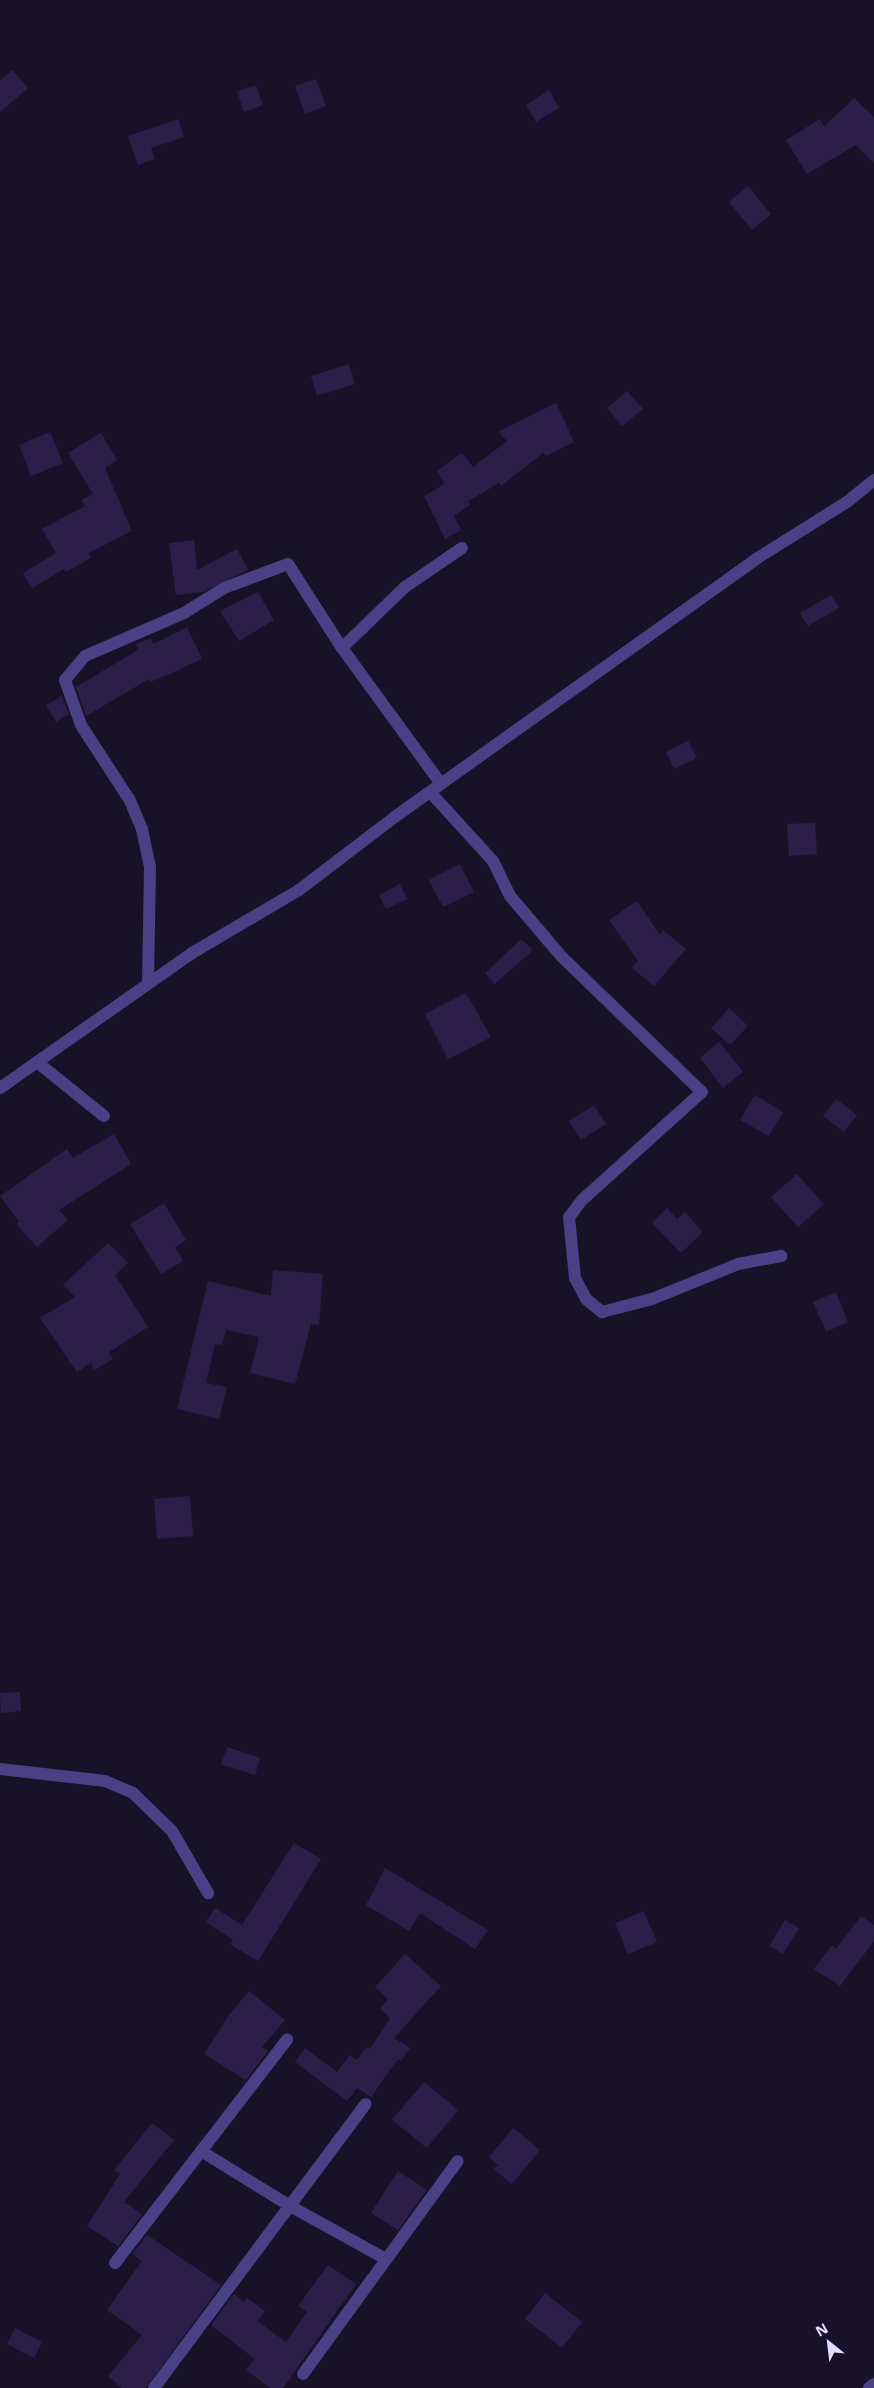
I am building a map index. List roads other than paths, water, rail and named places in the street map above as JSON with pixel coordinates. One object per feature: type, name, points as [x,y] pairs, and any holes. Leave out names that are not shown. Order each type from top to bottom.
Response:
[{"type":"street","points":[[0,1088],[192,953],[299,890],[430,792],[756,559],[848,502],[874,480]]},
{"type":"street","points":[[342,648],[405,587],[462,548]]},
{"type":"street","points":[[148,983],[150,867],[142,829],[129,799],[81,725],[64,680],[85,656],[184,613],[224,588],[288,564],[342,648],[442,784]]},
{"type":"street","points":[[430,792],[493,861],[510,896],[562,957],[702,1092],[701,1096],[588,1194],[569,1217],[576,1278],[586,1299],[602,1312],[652,1299],[738,1264],[781,1256]]},
{"type":"street","points":[[37,1062],[104,1116]]},
{"type":"street","points":[[0,1769],[105,1781],[133,1793],[172,1831],[208,1893]]},
{"type":"street","points":[[115,2263],[286,2040]]},
{"type":"street","points":[[154,2388],[366,2104]]},
{"type":"street","points":[[201,2151],[290,2206],[386,2260]]},
{"type":"street","points":[[303,2374],[458,2161]]},
{"type":"street","points":[[869,2388],[874,2384]]}]
